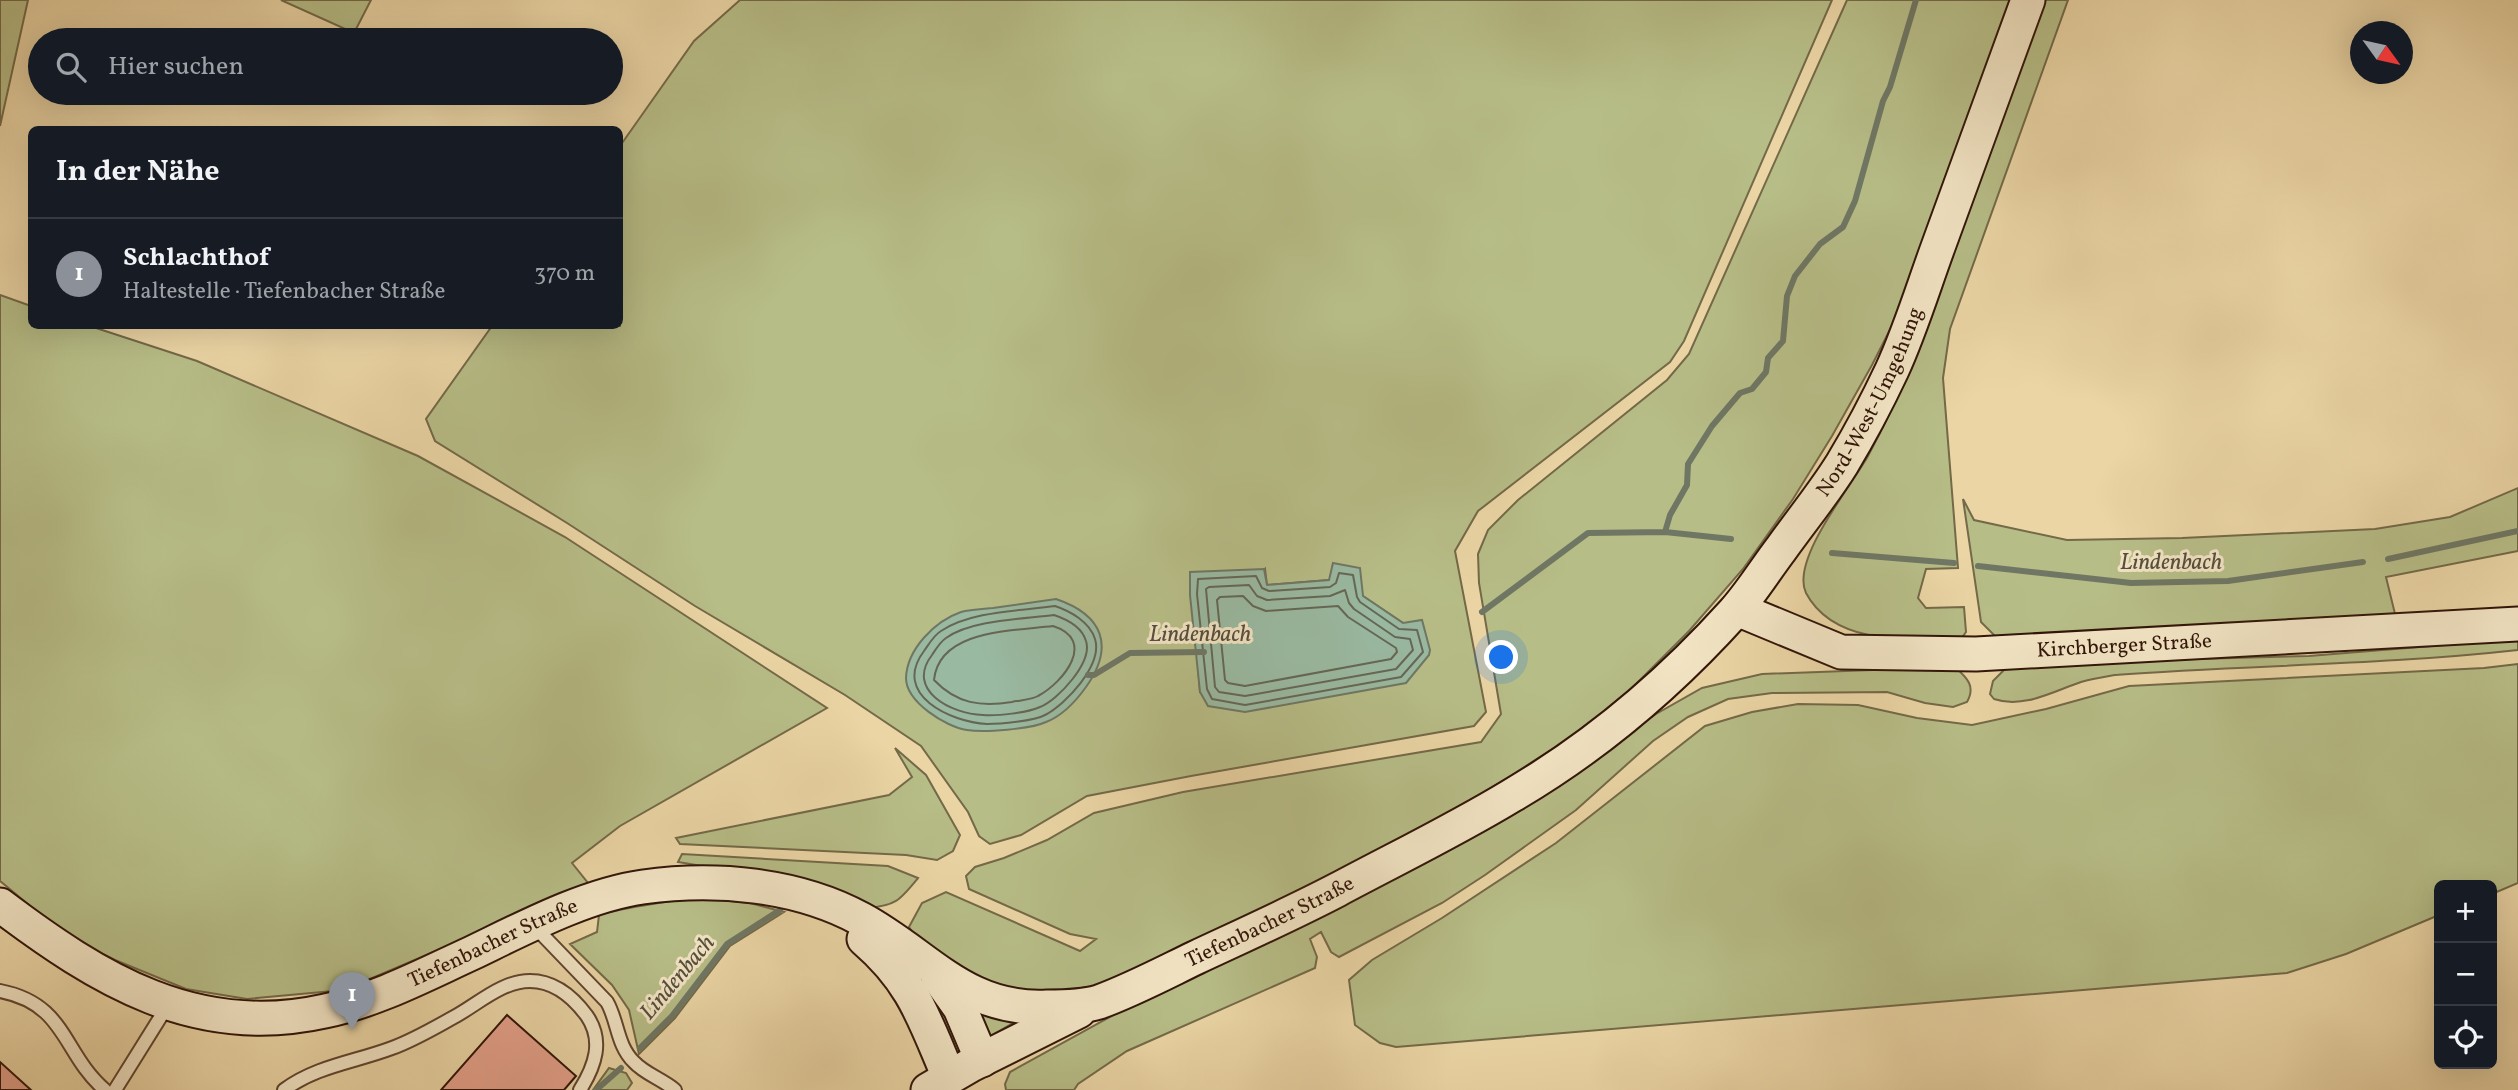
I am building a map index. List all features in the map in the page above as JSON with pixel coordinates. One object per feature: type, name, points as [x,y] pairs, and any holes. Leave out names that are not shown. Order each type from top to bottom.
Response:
[{"type":"main road","name":"Nord-West-Umgehung","points":[[1600,736],[1668,678],[1737,609],[1842,464],[1894,366],[2028,0]]},
{"type":"main road","name":"Kirchberger Straße","points":[[1737,609],[1841,652],[1976,653],[2518,624]]},
{"type":"main road","name":"Tiefenbacher Straße","points":[[0,905],[56,946],[139,993],[168,1004],[206,1013],[248,1018],[286,1017],[357,1003],[401,986],[532,924],[606,896],[636,888],[686,883],[723,884],[795,893],[827,902],[880,929],[966,989],[999,1004],[1047,1007],[1094,1004],[1314,902],[1515,794],[1600,736]]},
{"type":"main road","name":"Tiefenbacher Straße","points":[[765,889],[829,916],[859,935],[883,955],[909,988],[921,1010],[938,1084]]},
{"type":"main road","name":"Tiefenbacher Straße","points":[[922,960],[944,983],[960,1008],[982,1060]]},
{"type":"main road","points":[[938,1084],[1094,1004]]},
{"type":"lane","points":[[532,924],[607,1002],[615,1016],[625,1050],[634,1062],[675,1090]]},
{"type":"lane","points":[[284,1090],[319,1069],[394,1047],[458,1015],[498,990],[529,981],[550,984],[566,994],[592,1026],[597,1045],[596,1056],[580,1090]]},
{"type":"lane","points":[[0,991],[24,997],[49,1015],[63,1031],[89,1076],[105,1090]]},
{"type":"lane","points":[[115,1090],[168,1004]]},
{"type":"shaded area","points":[[0,0],[28,0],[0,126]]},
{"type":"shaded area","points":[[281,0],[371,0],[357,28],[343,28]]},
{"type":"shaded area","points":[[740,0],[1832,0],[1684,341],[1670,362],[1478,511],[1455,551],[1486,712],[1474,726],[1087,796],[1021,835],[990,844],[979,836],[968,812],[921,746],[845,695],[695,606],[435,441],[426,419],[490,329],[623,329],[623,142],[694,41]],"holes":[[[1333,564],[1363,596],[1403,623],[1200,692],[1197,652],[1265,569],[1267,585],[1330,580]]]},
{"type":"shaded area","points":[[1847,0],[2014,0],[1902,306],[1872,365],[1793,499],[1743,569],[1689,631],[1616,704],[1504,780],[1428,826],[1130,976],[1095,986],[1032,995],[990,991],[921,945],[909,927],[922,903],[946,892],[1080,951],[1096,939],[1070,934],[969,889],[966,876],[975,867],[1047,840],[1094,813],[1183,792],[1481,742],[1501,714],[1479,583],[1478,554],[1488,530],[1518,500],[1667,380],[1689,354]]},
{"type":"shaded area","points":[[2044,0],[2068,0],[1950,329],[1943,378],[1958,568],[1926,569],[1918,598],[1926,608],[1964,607],[1966,632],[1961,639],[1919,640],[1854,631],[1835,623],[1819,610],[1806,593],[1803,579],[1807,562],[1825,523],[1868,456],[1906,377]]},
{"type":"shaded area","points":[[0,295],[28,305],[28,329],[99,329],[197,361],[418,456],[565,537],[827,708],[620,826],[572,863],[588,883],[509,920],[344,990],[247,999],[186,989],[69,938],[0,881]]},
{"type":"shaded area","points":[[2518,488],[2518,551],[2386,577],[2396,618],[1996,637],[1981,622],[1963,499],[1974,520],[2067,540],[2182,538],[2375,529],[2450,517]]},
{"type":"shaded area","points":[[2518,639],[2518,650],[2417,659],[2115,675],[2081,682],[2039,698],[2016,702],[1994,699],[1990,694],[1993,681],[2007,667],[2050,663],[2309,656]]},
{"type":"shaded area","points":[[2518,664],[2518,883],[2497,892],[2497,880],[2434,880],[2434,917],[2346,954],[2287,973],[1396,1047],[1380,1043],[1355,1025],[1349,980],[1372,960],[1442,918],[1556,843],[1705,726],[1752,712],[1798,704],[1858,705],[1917,718],[1972,725],[2046,709],[2129,686]]},
{"type":"shaded area","points":[[1955,667],[1966,679],[1971,691],[1967,702],[1953,707],[1925,703],[1887,692],[1772,693],[1728,699],[1688,717],[1653,741],[1576,810],[1442,903],[1339,957],[1331,952],[1321,932],[1310,939],[1317,957],[1315,968],[1127,1051],[1078,1084],[1074,1090],[1006,1090],[1005,1084],[1010,1072],[1166,986],[1562,779],[1656,714],[1702,688],[1762,674]]},
{"type":"shaded area","points":[[895,748],[926,775],[960,835],[953,851],[937,860],[906,855],[680,844],[676,838],[889,795],[912,777]]},
{"type":"shaded area","points":[[682,854],[888,866],[918,878],[897,900],[885,906],[867,908],[732,871],[678,862]]},
{"type":"shaded area","points":[[691,897],[750,903],[784,912],[730,946],[675,1018],[639,1054],[629,1010],[612,985],[570,944],[597,932],[599,915]]},
{"type":"shaded area","points":[[972,1005],[1018,1020],[989,1037]]},
{"type":"shaded area","points":[[609,1068],[626,1073],[632,1083],[627,1090],[593,1090]]},
{"type":"water","points":[[1333,563],[1360,568],[1363,596],[1403,623],[1422,620],[1429,655],[1406,683],[1245,712],[1208,706],[1200,692],[1190,572],[1264,569],[1267,585],[1329,580]]},
{"type":"water","points":[[1056,599],[1085,614],[1094,623],[1102,645],[1095,672],[1086,687],[1058,716],[1019,728],[967,730],[938,719],[913,696],[906,678],[911,657],[924,638],[942,622],[965,611]]},
{"type":"building","points":[[507,1015],[576,1076],[564,1090],[441,1090]]},
{"type":"building","points":[[0,1062],[31,1090],[0,1090]]},
{"type":"waterway","points":[[1665,532],[1670,515],[1687,485],[1688,464],[1712,426],[1740,393],[1752,389],[1766,372],[1768,358],[1783,341],[1787,296],[1795,276],[1820,244],[1843,227],[1855,201],[1883,101],[1890,87],[1916,0]]},
{"type":"waterway","name":"Lindenbach","points":[[2388,559],[2518,531]]},
{"type":"waterway","name":"Lindenbach","points":[[1482,612],[1588,533],[1665,532],[1731,539]]},
{"type":"waterway","name":"Lindenbach","points":[[1832,553],[1954,563]]},
{"type":"waterway","name":"Lindenbach","points":[[1978,566],[2131,583],[2228,581],[2363,562]]},
{"type":"waterway","name":"Lindenbach","points":[[1088,675],[1094,675],[1130,653],[1204,652]]},
{"type":"waterway","name":"Lindenbach","points":[[640,1048],[672,1016],[727,944],[780,910]]},
{"type":"waterway","name":"Lindenbach","points":[[596,1090],[621,1068]]},
{"type":"place","name":"Schlachthof","points":[[352,1030]]}]
